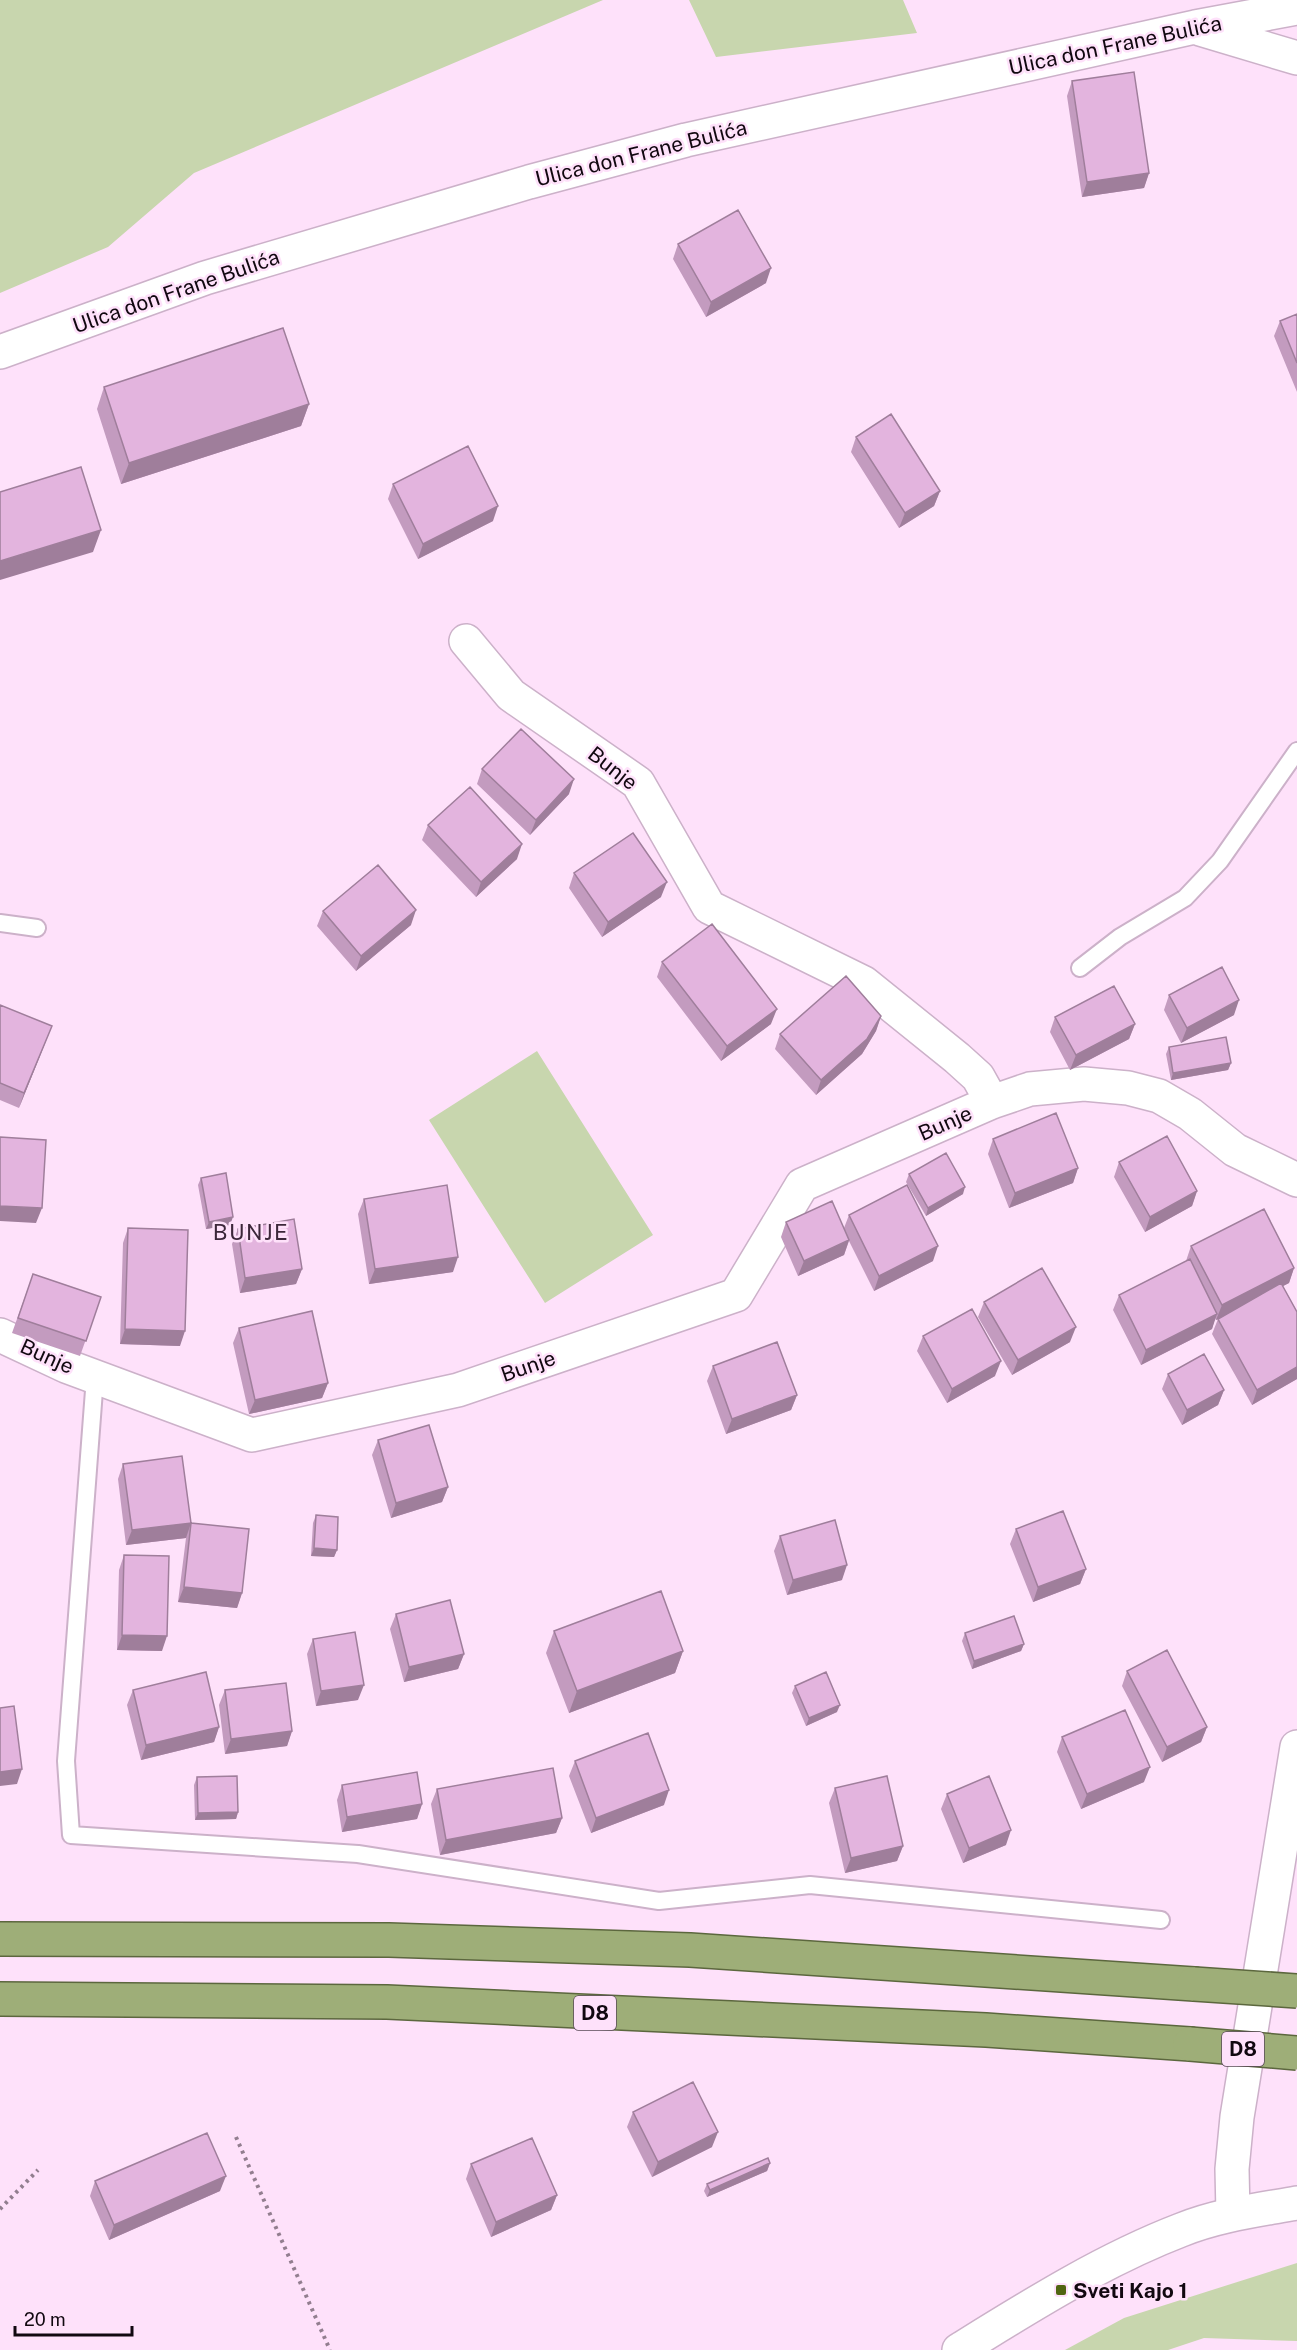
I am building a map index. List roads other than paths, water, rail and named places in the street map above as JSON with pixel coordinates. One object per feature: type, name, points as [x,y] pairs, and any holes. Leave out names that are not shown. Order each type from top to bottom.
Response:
[{"type":"highway","points":[[0,1939],[389,1940],[690,1950],[1297,1991]]},
{"type":"highway","name":"D8","points":[[0,1999],[387,2002],[986,2030],[1297,2053]]},
{"type":"street","name":"Ulica don Frane Bulića","points":[[0,352],[206,278],[529,182],[686,140],[1195,27],[1297,8]]},
{"type":"street","points":[[1195,27],[1297,58]]},
{"type":"street","name":"Bunje","points":[[466,640],[511,695],[638,783],[709,907],[864,983],[978,1077],[992,1102]]},
{"type":"street","name":"Bunje","points":[[0,1335],[66,1366],[252,1435],[458,1390],[736,1294],[802,1185],[992,1102],[1030,1089],[1084,1084],[1128,1088],[1159,1096],[1190,1114],[1235,1150],[1297,1180]]},
{"type":"street","points":[[1233,2214],[1232,2169],[1237,2118],[1297,1747]]},
{"type":"street","points":[[959,2350],[1134,2250],[1182,2230],[1233,2214],[1297,2203]]},
{"type":"lane","points":[[1080,968],[1120,937],[1185,898],[1220,861],[1297,751]]},
{"type":"lane","points":[[0,923],[37,928]]},
{"type":"lane","points":[[95,1377],[66,1761],[71,1835],[358,1854],[659,1901],[810,1885],[1161,1920]]},
{"type":"place","name":"Sveti Kajo 1","points":[[1061,2290]]},
{"type":"district","name":"BUNJE","points":[[251,1232]]}]
